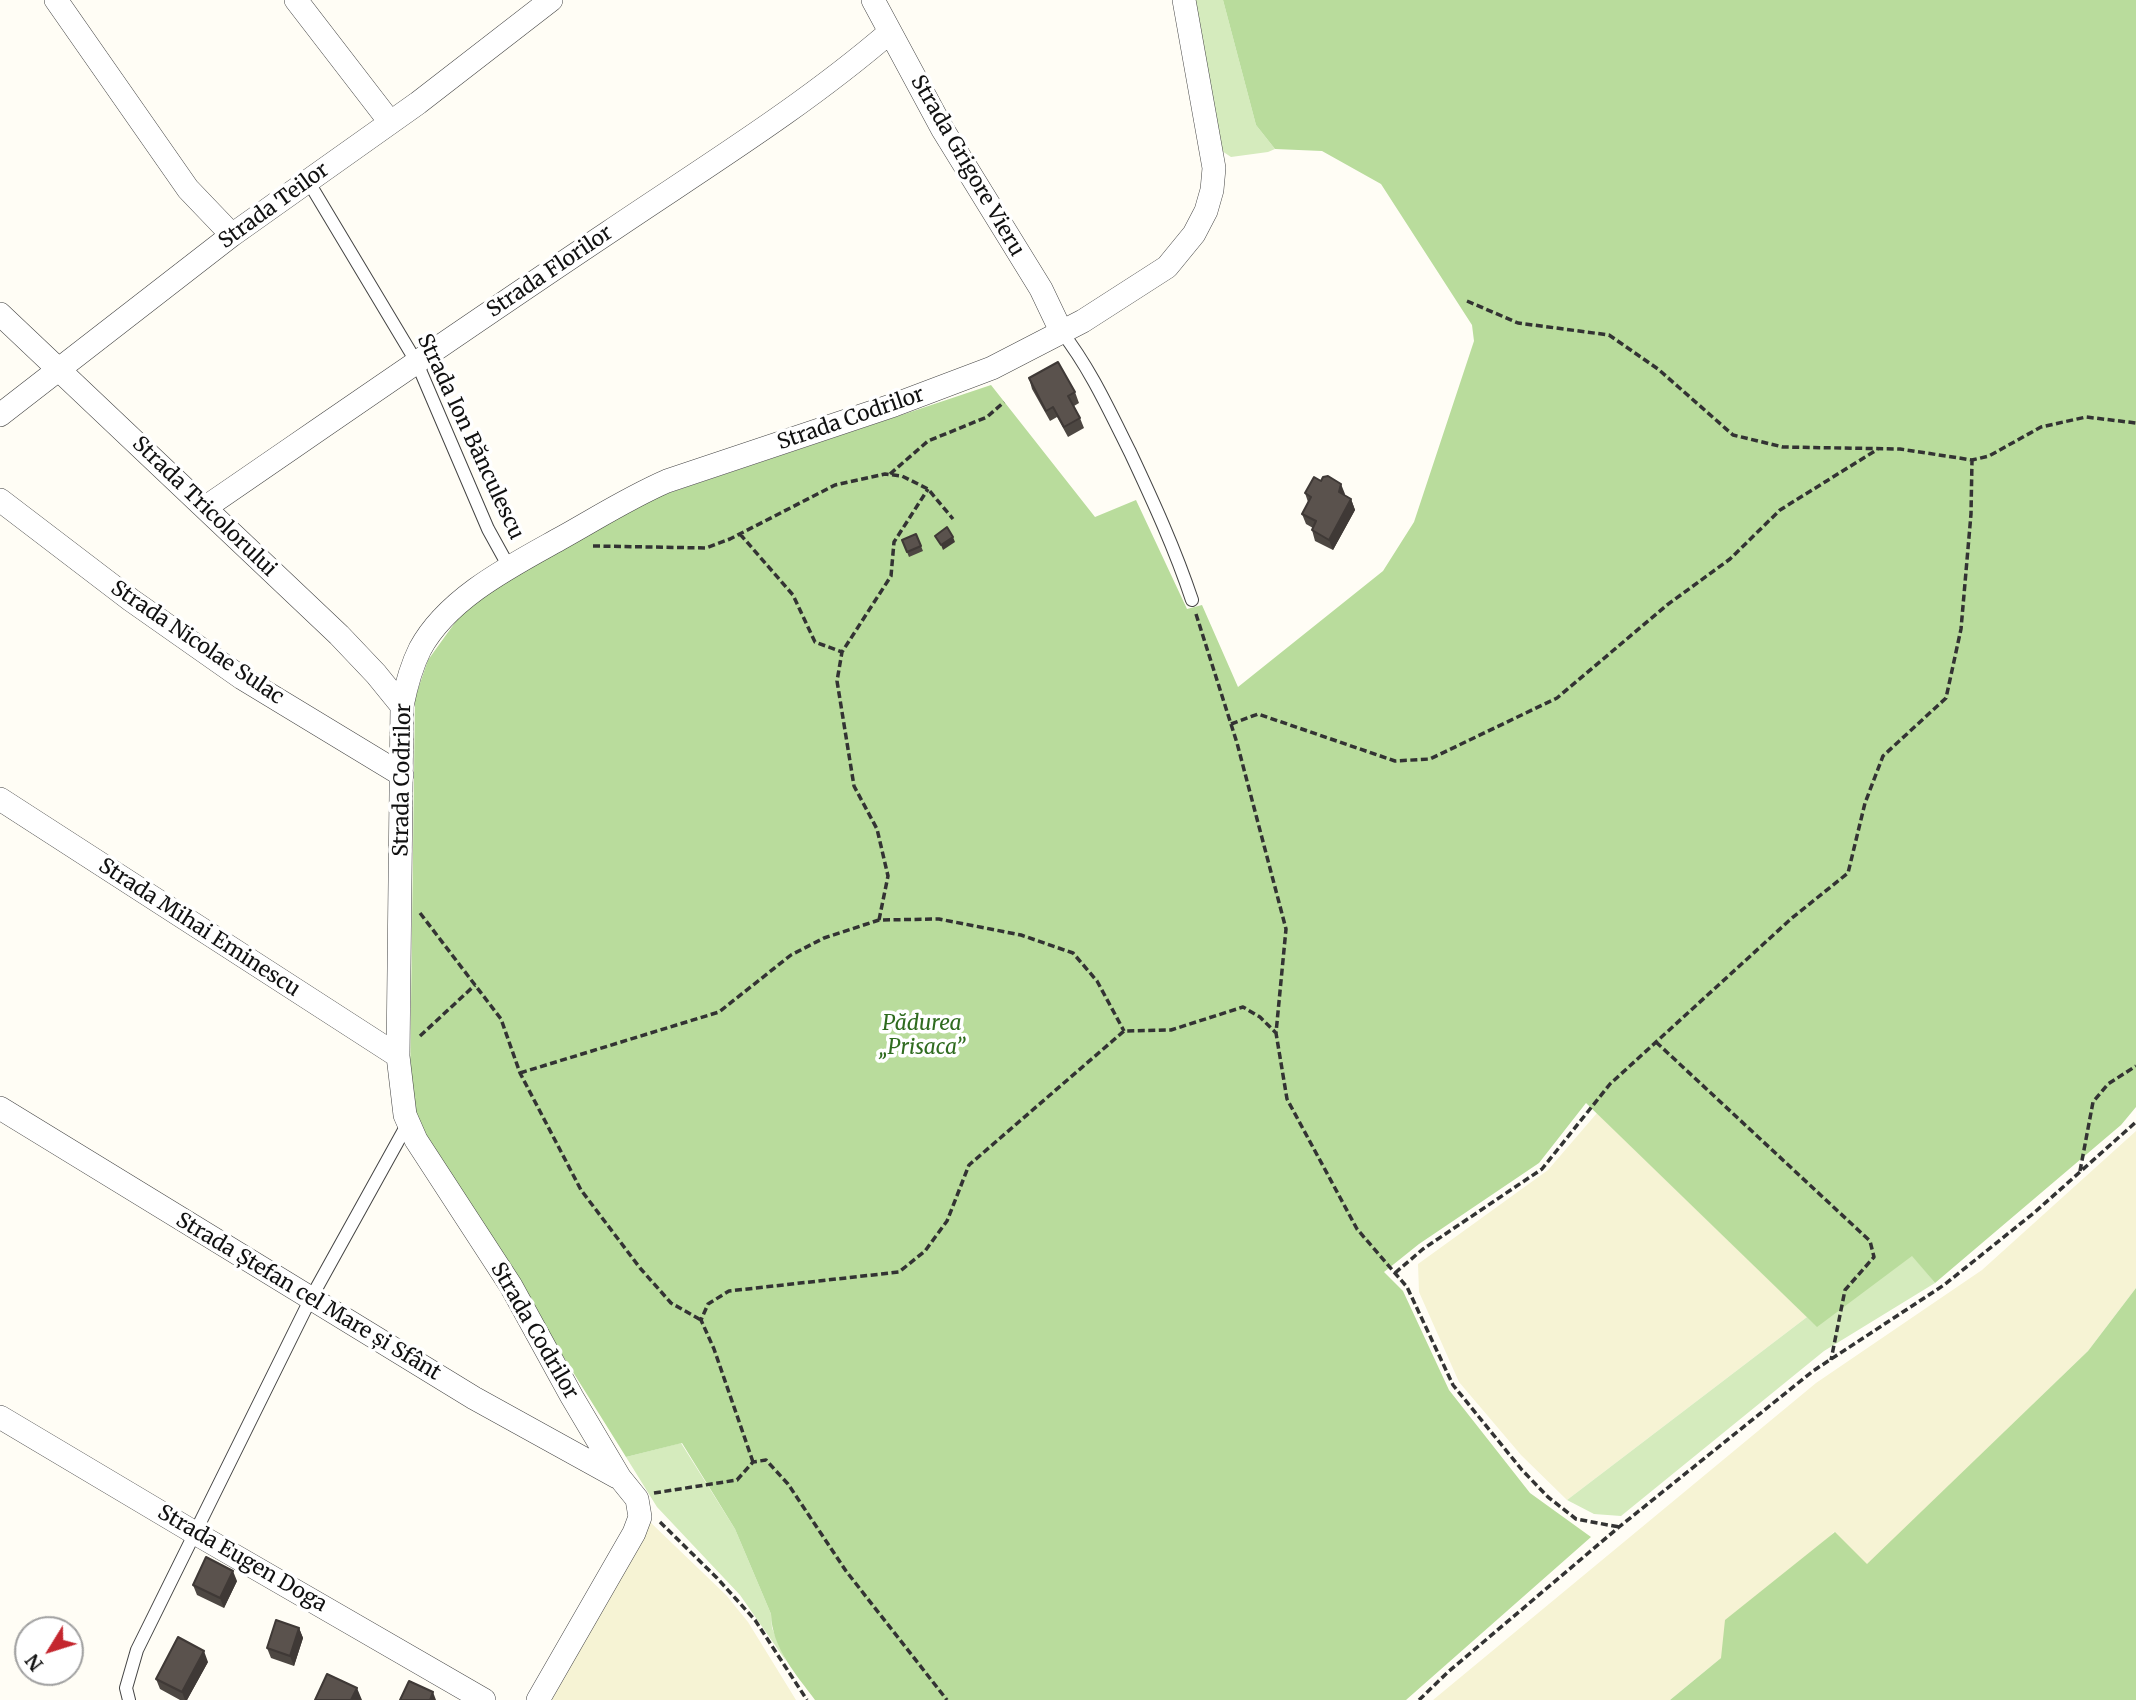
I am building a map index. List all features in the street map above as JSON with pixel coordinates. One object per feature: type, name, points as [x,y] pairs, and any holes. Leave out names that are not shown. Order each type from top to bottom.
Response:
[{"type":"street","points":[[56,0],[188,189],[232,234]]},
{"type":"street","name":"Strada Teilor","points":[[0,415],[232,234],[390,122],[551,0]]},
{"type":"street","name":"Strada Grigore Vieru","points":[[873,0],[943,130],[1041,289],[1061,331]]},
{"type":"street","name":"Strada Codrilor","points":[[637,1500],[620,1478],[572,1397],[511,1286],[416,1140],[405,1115],[398,1056],[402,705],[408,676],[421,647],[456,607],[509,566],[636,494],[992,368],[1083,321],[1167,267],[1194,234],[1206,211],[1214,168],[1184,0]]},
{"type":"street","points":[[305,3],[390,122]]},
{"type":"street","name":"Strada Florilor","points":[[206,507],[610,231],[757,135],[890,32]]},
{"type":"street","name":"Strada Tricolorului","points":[[0,314],[339,635],[402,705]]},
{"type":"street","name":"Strada Nicolae Sulac","points":[[0,500],[131,600],[242,678],[402,775]]},
{"type":"street","name":"Strada Mihai Eminescu","points":[[0,799],[398,1056]]},
{"type":"street","name":"Strada Ștefan cel Mare și Sfânt","points":[[0,1108],[474,1398],[620,1478]]},
{"type":"street","name":"Strada Eugen Doga","points":[[0,1417],[484,1700]]},
{"type":"street","points":[[538,1700],[634,1533],[640,1517],[637,1500]]},
{"type":"lane","name":"Strada Ion Bănculescu","points":[[308,181],[417,363],[488,528],[509,566]]},
{"type":"lane","points":[[1061,331],[1098,386],[1179,560],[1192,600]]},
{"type":"lane","points":[[129,1700],[126,1688],[136,1650],[311,1298],[408,1123]]},
{"type":"path","points":[[1467,301],[1518,323],[1609,335],[1658,369],[1733,435],[1783,447],[1900,449],[1972,460],[1989,456],[2041,427],[2086,416],[2136,423]]},
{"type":"path","points":[[890,474],[928,441],[986,417],[1004,402]]},
{"type":"path","points":[[1231,724],[1258,715],[1395,761],[1430,759],[1557,698],[1667,605],[1730,559],[1780,510],[1878,449]]},
{"type":"path","points":[[1395,1273],[1423,1250],[1542,1169],[1610,1084],[1792,918],[1849,873],[1866,803],[1884,756],[1946,698],[1961,629],[1971,514],[1972,460]]},
{"type":"path","points":[[590,546],[706,548],[740,534],[835,485],[890,474],[902,476],[928,489],[953,519]]},
{"type":"path","points":[[879,920],[888,876],[877,829],[854,786],[837,681],[842,652],[891,576],[894,542],[928,489]]},
{"type":"path","points":[[740,534],[793,595],[815,642],[842,652]]},
{"type":"path","points":[[1192,600],[1231,724],[1286,929],[1276,1033],[1287,1099],[1357,1229],[1407,1287],[1453,1385],[1522,1470],[1548,1497],[1576,1518],[1619,1527]]},
{"type":"path","points":[[400,887],[501,1019],[520,1073],[580,1190],[639,1268],[671,1303],[701,1320],[714,1349],[753,1462]]},
{"type":"path","points":[[520,1073],[719,1012],[791,955],[824,938],[879,920],[939,919],[1021,935],[1073,953],[1097,981],[1125,1031]]},
{"type":"path","points":[[398,1056],[475,985]]},
{"type":"path","points":[[701,1320],[708,1304],[729,1291],[899,1272],[925,1251],[947,1220],[969,1165],[1125,1031],[1171,1030],[1243,1007],[1260,1017],[1276,1033]]},
{"type":"path","points":[[1656,1042],[1870,1241],[1874,1257],[1845,1290],[1831,1360]]},
{"type":"path","points":[[2079,1173],[2093,1102],[2108,1084],[2136,1066]]},
{"type":"path","points":[[1419,1700],[1448,1672],[1619,1527],[1813,1371],[1944,1285],[2035,1212],[2136,1122]]},
{"type":"path","points":[[807,1700],[755,1620],[717,1578],[637,1500],[662,1490],[702,1487],[737,1480],[753,1462],[766,1460],[788,1483],[846,1571],[947,1700]]},
{"type":"shaded area","points":[[1597,1113],[1807,1317],[1567,1500],[1521,1455],[1459,1382],[1419,1292],[1418,1264],[1548,1170]]},
{"type":"shaded area","points":[[2136,1131],[2136,1288],[2088,1351],[1867,1565],[1834,1532],[1721,1658],[1670,1700],[1433,1700],[1816,1383],[1982,1270]]},
{"type":"shaded area","points":[[649,1521],[726,1595],[748,1622],[796,1700],[552,1700]]},
{"type":"green space","points":[[1194,0],[1223,0],[1256,125],[1275,149],[1231,157],[1216,147]]},
{"type":"green space","name":"Pădurea „Prisaca”","points":[[1223,0],[2136,0],[2136,1107],[2121,1125],[1935,1283],[1912,1256],[1817,1327],[1586,1103],[1539,1163],[1419,1244],[1384,1272],[1403,1291],[1449,1390],[1530,1493],[1591,1537],[1406,1700],[815,1700],[780,1649],[771,1614],[735,1529],[682,1443],[626,1457],[412,1114],[410,1081],[415,698],[428,660],[459,617],[511,575],[633,505],[991,385],[1095,517],[1136,500],[1187,609],[1202,605],[1238,687],[1383,571],[1414,522],[1474,341],[1472,325],[1381,184],[1322,151],[1275,149],[1256,125]]},
{"type":"green space","points":[[1912,1255],[1935,1283],[1824,1351],[1621,1516],[1594,1514],[1567,1500],[1807,1317],[1817,1326]]},
{"type":"green space","points":[[2136,1288],[2136,1700],[1670,1700],[1721,1658],[1725,1620],[1835,1532],[1867,1564],[2088,1351]]},
{"type":"green space","points":[[681,1443],[735,1529],[771,1614],[772,1628],[786,1661],[740,1595],[657,1507],[626,1457]]},
{"type":"building","points":[[1058,362],[1075,392],[1068,396],[1080,418],[1064,427],[1053,407],[1046,411],[1029,378]]},
{"type":"building","points":[[1328,476],[1341,484],[1339,492],[1351,499],[1329,540],[1312,530],[1316,521],[1302,514],[1311,497],[1305,493],[1314,477],[1321,481]]},
{"type":"building","points":[[947,527],[953,537],[941,545],[935,536]]},
{"type":"building","points":[[916,534],[921,546],[907,552],[902,540]]},
{"type":"building","points":[[206,1557],[233,1571],[220,1598],[193,1585]]},
{"type":"building","points":[[276,1620],[299,1628],[290,1656],[267,1648]]},
{"type":"building","points":[[178,1637],[204,1651],[182,1692],[156,1679]]},
{"type":"building","points":[[327,1674],[357,1688],[351,1700],[315,1700]]},
{"type":"building","points":[[409,1681],[433,1692],[430,1700],[400,1700]]}]
